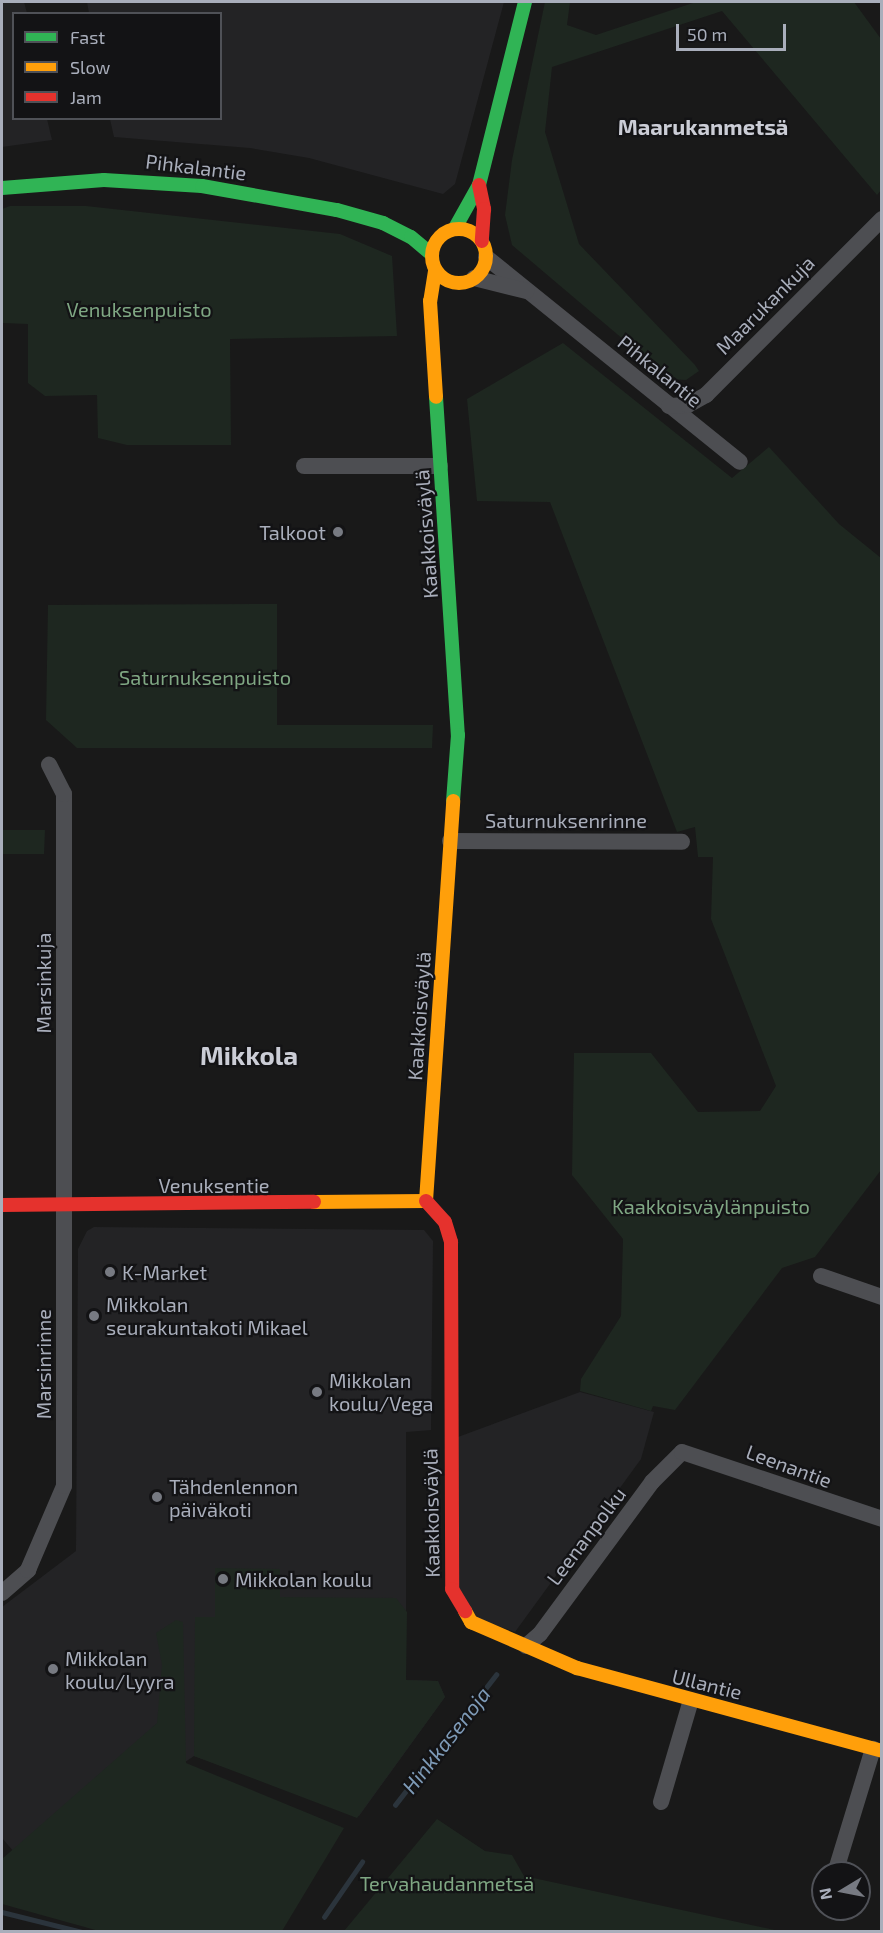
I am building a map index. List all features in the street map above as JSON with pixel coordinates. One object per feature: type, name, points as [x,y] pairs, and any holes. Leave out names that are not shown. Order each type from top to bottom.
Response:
[{"type":"street","points":[[479,185],[484,209],[484,249],[467,281],[446,280],[435,271],[431,254],[479,185],[525,2]]},
{"type":"street","name":"Pihkalantie","points":[[2,188],[156,181],[337,210],[383,223],[411,237],[431,254]]},
{"type":"street","name":"Maarukankuja","points":[[669,406],[688,405],[706,395],[882,219]]},
{"type":"street","name":"Pihkalantie","points":[[383,223],[416,224],[448,231]]},
{"type":"street","points":[[448,231],[471,231],[484,249]]},
{"type":"street","name":"Pihkalantie","points":[[484,249],[526,291],[740,462]]},
{"type":"street","name":"Kaakkoisväylä","points":[[435,271],[429,301],[434,340],[440,466],[459,735],[426,1201],[445,1222],[451,1242],[452,1589],[471,1622],[525,1646]]},
{"type":"street","name":"Pihkalantie","points":[[467,281],[526,291]]},
{"type":"street","name":"Kaakkoisväylä","points":[[434,340],[447,300],[467,281]]},
{"type":"street","points":[[304,466],[440,466]]},
{"type":"street","name":"Marsinkuja","points":[[50,765],[64,794],[64,1204]]},
{"type":"street","name":"Saturnuksenrinne","points":[[450,841],[682,842]]},
{"type":"street","name":"Venuksentie","points":[[2,1205],[426,1201]]},
{"type":"street","name":"Marsinrinne","points":[[2,1593],[28,1570],[36,1545],[51,1521],[64,1486],[64,1204]]},
{"type":"street","points":[[821,1276],[882,1298]]},
{"type":"street","name":"Leenanpolku","points":[[525,1646],[540,1634],[652,1482],[682,1452]]},
{"type":"street","name":"Leenantie","points":[[682,1452],[882,1519]]},
{"type":"street","name":"Ullantie","points":[[525,1646],[577,1668],[878,1750]]},
{"type":"street","points":[[661,1802],[691,1700]]},
{"type":"street","points":[[839,1861],[878,1750]]},
{"type":"shaded area","points":[[2,2],[24,2],[27,12],[12,12],[12,120],[47,120],[52,140],[2,147]]},
{"type":"shaded area","points":[[87,2],[504,2],[455,184],[443,194],[309,158],[250,148],[114,137],[110,120],[222,120],[222,12],[89,12]]},
{"type":"shaded area","name":"Mikkolan koulu","points":[[94,1227],[424,1230],[433,1241],[431,1430],[406,1432],[406,1680],[438,1681],[445,1697],[359,1816],[194,1756],[151,1785],[44,1887],[2,1838],[2,1607],[76,1551],[78,1249],[87,1231]]},
{"type":"shaded area","points":[[580,1392],[654,1412],[641,1459],[515,1632],[475,1618],[459,1591],[458,1437]]},
{"type":"green space","points":[[545,2],[570,2],[567,25],[596,35],[696,2],[854,2],[881,39],[882,189],[877,195],[722,11],[552,67],[545,132],[579,244],[695,365],[699,371],[686,380],[670,379],[512,245],[505,215],[512,160]]},
{"type":"green space","name":"Venuksenpuisto","points":[[10,206],[86,206],[340,234],[392,256],[397,336],[230,339],[231,445],[127,445],[98,438],[97,395],[45,396],[28,383],[28,324],[2,323],[2,209]]},
{"type":"green space","name":"Kaakkoisväylänpuisto","points":[[563,343],[732,478],[769,447],[839,524],[881,558],[881,1170],[815,1257],[782,1268],[675,1410],[653,1406],[651,1411],[580,1391],[581,1379],[621,1316],[623,1239],[572,1175],[574,1053],[651,1053],[698,1112],[760,1111],[776,1086],[711,919],[713,857],[698,857],[695,827],[677,832],[550,502],[477,501],[467,399]]},
{"type":"green space","name":"Saturnuksenpuisto","points":[[277,604],[277,725],[433,725],[432,748],[77,748],[46,720],[48,605]]},
{"type":"green space","points":[[2,830],[45,830],[44,854],[2,854]]},
{"type":"green space","points":[[215,1568],[280,1569],[280,1597],[396,1598],[407,1612],[406,1680],[438,1681],[445,1697],[357,1818],[194,1756],[195,1617],[215,1617]]},
{"type":"green space","points":[[176,1620],[183,1622],[186,1763],[344,1828],[282,1931],[99,1931],[2,1904],[2,1859],[157,1723],[162,1665],[156,1633]]},
{"type":"green space","name":"Tervahaudanmetsä","points":[[437,1819],[485,1851],[512,1855],[524,1876],[779,1931],[344,1931]]},
{"type":"waterway","name":"Hinkkasenoja","points":[[395,1805],[496,1675]]},
{"type":"waterway","name":"Hinkkasenoja","points":[[324,1917],[362,1862]]},
{"type":"waterway","points":[[2,1912],[82,1932]]},
{"type":"traffic: fast","points":[[455,228],[479,185],[525,2]]},
{"type":"traffic: fast","points":[[2,188],[104,180],[202,186],[337,210],[383,223],[411,237],[431,254]]},
{"type":"traffic: fast","points":[[436,397],[458,735],[453,801]]},
{"type":"traffic: slow","points":[[454,229],[464,229],[474,233],[482,241],[486,256],[482,271],[474,279],[464,283],[454,283],[444,279],[436,271],[432,261],[432,251],[436,241],[444,233],[454,229]]},
{"type":"traffic: slow","points":[[435,271],[430,301],[436,397]]},
{"type":"traffic: slow","points":[[426,1201],[453,801]]},
{"type":"traffic: slow","points":[[314,1202],[426,1201]]},
{"type":"traffic: slow","points":[[465,1611],[471,1622],[577,1668],[882,1751]]},
{"type":"traffic: jam","points":[[479,185],[484,209],[482,241]]},
{"type":"traffic: jam","points":[[426,1201],[445,1222],[451,1242],[452,1589],[465,1611]]},
{"type":"traffic: jam","points":[[2,1205],[314,1202]]},
{"type":"place","name":"Talkoot","points":[[338,532]]},
{"type":"place","name":"K-Market","points":[[110,1272]]},
{"type":"place","name":"Mikkolan seurakuntakoti Mikael","points":[[94,1316]]},
{"type":"place","name":"Mikkolan koulu/Vega","points":[[317,1392]]},
{"type":"place","name":"Tähdenlennon päiväkoti","points":[[157,1497]]},
{"type":"place","name":"Mikkolan koulu","points":[[223,1579]]},
{"type":"place","name":"Mikkolan koulu/Lyyra","points":[[53,1669]]},
{"type":"district","name":"Maarukanmetsä","points":[[703,127]]},
{"type":"district","name":"Mikkola","points":[[249,1055]]}]
